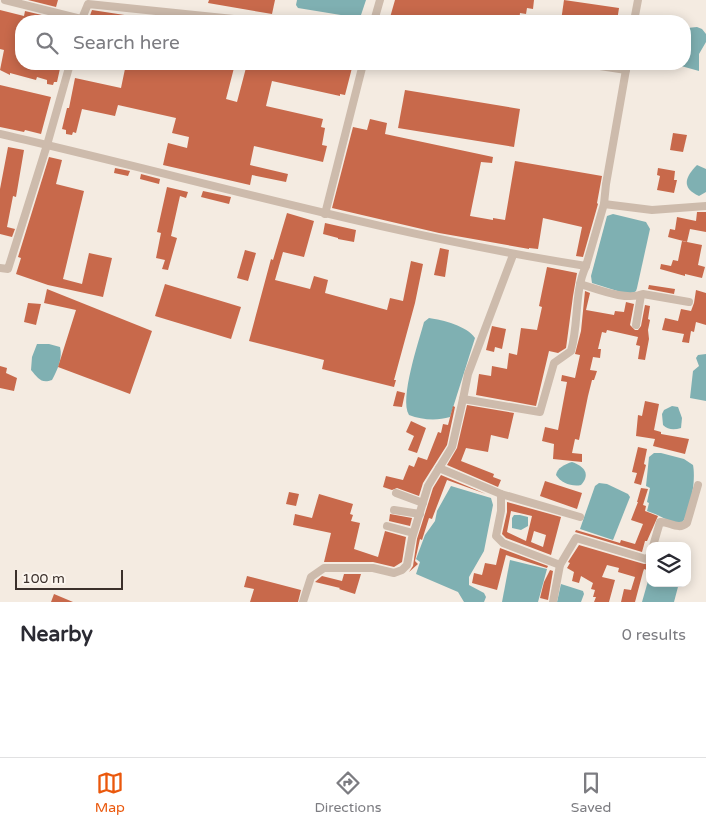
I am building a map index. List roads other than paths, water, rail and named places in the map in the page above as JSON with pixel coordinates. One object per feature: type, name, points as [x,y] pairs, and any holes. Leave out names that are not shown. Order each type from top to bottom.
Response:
[{"type":"street","points":[[4,0],[62,15]]},
{"type":"street","points":[[376,15],[380,0]]},
{"type":"street","points":[[635,15],[638,0]]},
{"type":"street","points":[[83,15],[88,4],[195,15]]},
{"type":"street","points":[[0,268],[8,270],[68,70]]},
{"type":"street","points":[[325,214],[361,70]]},
{"type":"street","points":[[463,399],[540,412],[554,363],[571,351],[575,338],[581,276],[586,266],[604,204],[625,70]]},
{"type":"street","points":[[0,134],[325,214],[513,255],[586,266]]},
{"type":"street","points":[[604,204],[652,210],[706,206]]},
{"type":"street","points":[[303,602],[311,577],[324,568],[366,568],[394,573],[402,570],[407,565],[413,533],[428,486],[452,448],[468,374],[513,255]]},
{"type":"street","points":[[580,284],[636,297],[643,294],[689,302]]},
{"type":"street","points":[[636,325],[641,295]]},
{"type":"street","points":[[439,468],[501,494],[580,517]]},
{"type":"street","points":[[654,542],[660,522],[679,527],[687,524],[698,485]]},
{"type":"street","points":[[396,493],[423,503]]},
{"type":"street","points":[[501,494],[501,511],[496,536],[503,544],[560,565]]},
{"type":"street","points":[[394,510],[420,514]]},
{"type":"street","points":[[387,526],[413,533]]},
{"type":"street","points":[[553,602],[560,565],[576,538],[646,559]]},
{"type":"water","points":[[297,0],[366,0],[361,15],[341,15],[298,8],[296,5]]},
{"type":"water","points":[[691,28],[702,29],[706,34],[706,42],[699,54],[699,71],[691,69]]},
{"type":"water","points":[[697,165],[706,169],[706,192],[699,196],[693,193],[687,186],[688,178]]},
{"type":"water","points":[[613,214],[646,222],[650,229],[637,288],[630,295],[592,283],[591,276],[607,216]]},
{"type":"water","points":[[429,318],[461,327],[475,338],[450,417],[440,419],[414,417],[409,415],[407,407],[406,396],[411,370],[424,322]]},
{"type":"water","points":[[37,344],[49,344],[60,347],[58,369],[52,380],[42,381],[31,370],[32,357]]},
{"type":"water","points":[[706,354],[706,401],[690,398],[693,371],[699,366],[696,358],[698,355]]},
{"type":"water","points":[[672,406],[678,407],[682,418],[681,428],[671,429],[663,425],[662,414],[664,410]]},
{"type":"water","points":[[654,453],[684,459],[693,465],[692,495],[688,511],[682,523],[673,522],[647,511],[650,488],[646,486],[649,457]]},
{"type":"water","points":[[572,462],[585,471],[586,477],[581,485],[567,484],[556,475],[558,470]]},
{"type":"water","points":[[599,483],[607,484],[628,494],[630,497],[613,540],[580,529],[595,486]]},
{"type":"water","points":[[451,486],[491,498],[493,505],[484,551],[469,577],[469,585],[484,593],[486,597],[484,602],[464,602],[458,592],[416,574],[420,562],[416,559],[425,535],[435,521],[437,511]]},
{"type":"water","points":[[514,515],[528,517],[528,526],[521,530],[512,528],[512,518]]},
{"type":"water","points":[[510,560],[547,569],[538,602],[502,602]]},
{"type":"water","points":[[561,584],[583,591],[584,594],[581,602],[557,602]]},
{"type":"water","points":[[646,587],[678,587],[674,602],[642,602]]}]
